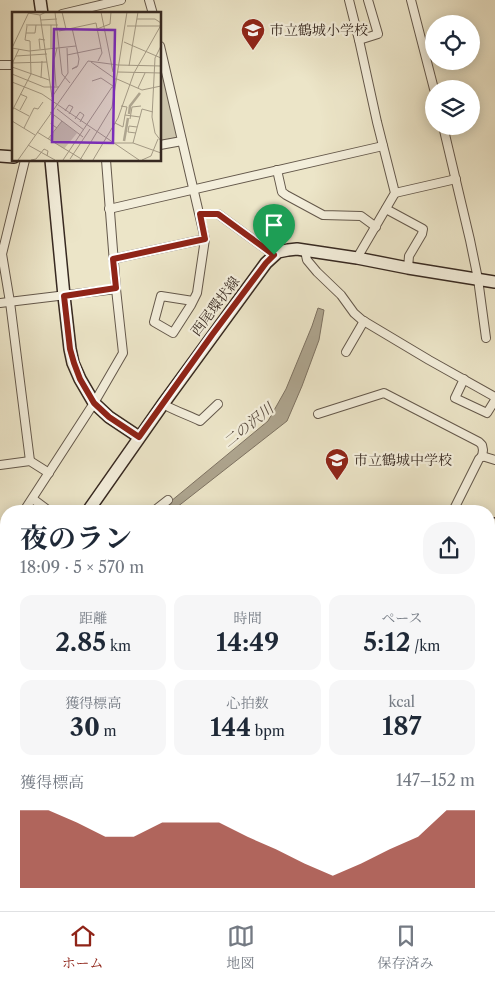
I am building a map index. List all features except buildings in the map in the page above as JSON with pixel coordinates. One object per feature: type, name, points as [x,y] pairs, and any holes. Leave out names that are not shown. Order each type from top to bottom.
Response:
[{"type":"main road","points":[[52,161],[64,296],[70,349],[74,363],[80,379],[94,403],[109,417],[139,437]]},
{"type":"main road","points":[[274,255],[288,250],[305,251],[495,282]]},
{"type":"main road","name":"西尾環状線","points":[[92,505],[139,437],[266,263],[274,255]]},
{"type":"street","points":[[68,12],[98,2],[121,0]]},
{"type":"street","points":[[349,0],[383,146],[396,193]]},
{"type":"street","points":[[359,40],[378,34],[368,0]]},
{"type":"street","points":[[411,0],[432,80]]},
{"type":"street","points":[[161,50],[205,239],[197,293],[193,301],[173,334],[154,322],[162,296],[193,301]]},
{"type":"street","points":[[445,135],[478,279],[486,338]]},
{"type":"street","points":[[161,145],[182,141]]},
{"type":"street","points":[[109,209],[383,146]]},
{"type":"street","points":[[25,161],[2,254],[30,461]]},
{"type":"street","points":[[28,505],[94,403],[123,353],[113,259],[106,161]]},
{"type":"street","points":[[277,170],[282,192],[323,215],[361,216],[376,226]]},
{"type":"street","points":[[357,258],[396,193],[456,179]]},
{"type":"street","points":[[386,209],[423,229],[410,256],[408,268]]},
{"type":"street","points":[[200,214],[218,214],[274,255]]},
{"type":"street","points":[[113,259],[205,239]]},
{"type":"street","points":[[305,251],[307,260],[317,272],[342,295],[354,313],[364,321],[464,379],[495,399],[488,413],[455,398],[464,379]]},
{"type":"street","points":[[0,303],[116,288]]},
{"type":"street","points":[[346,352],[364,321]]},
{"type":"street","points":[[318,414],[384,393],[479,442],[482,445],[482,457],[479,459],[456,505]]},
{"type":"street","points":[[163,404],[200,421],[218,404]]},
{"type":"street","points":[[482,457],[495,460]]},
{"type":"street","points":[[0,465],[30,461],[49,472]]},
{"type":"street","points":[[33,499],[41,505]]},
{"type":"street","points":[[162,505],[168,500]]},
{"type":"shaded area","points":[[164,70],[180,137],[161,141],[161,71]]},
{"type":"shaded area","name":"二の沢川","points":[[318,308],[324,310],[319,340],[287,421],[180,505],[166,505],[268,421],[286,389]]},
{"type":"place","name":"市立鶴城小学校","points":[[253,51]]},
{"type":"place","name":"市立鶴城中学校","points":[[337,481]]},
{"type":"route","points":[[200,214],[218,214],[274,255],[212,335],[139,437],[109,417],[94,403],[80,379],[70,349],[64,296],[116,288],[113,259],[205,239],[200,214]]}]
